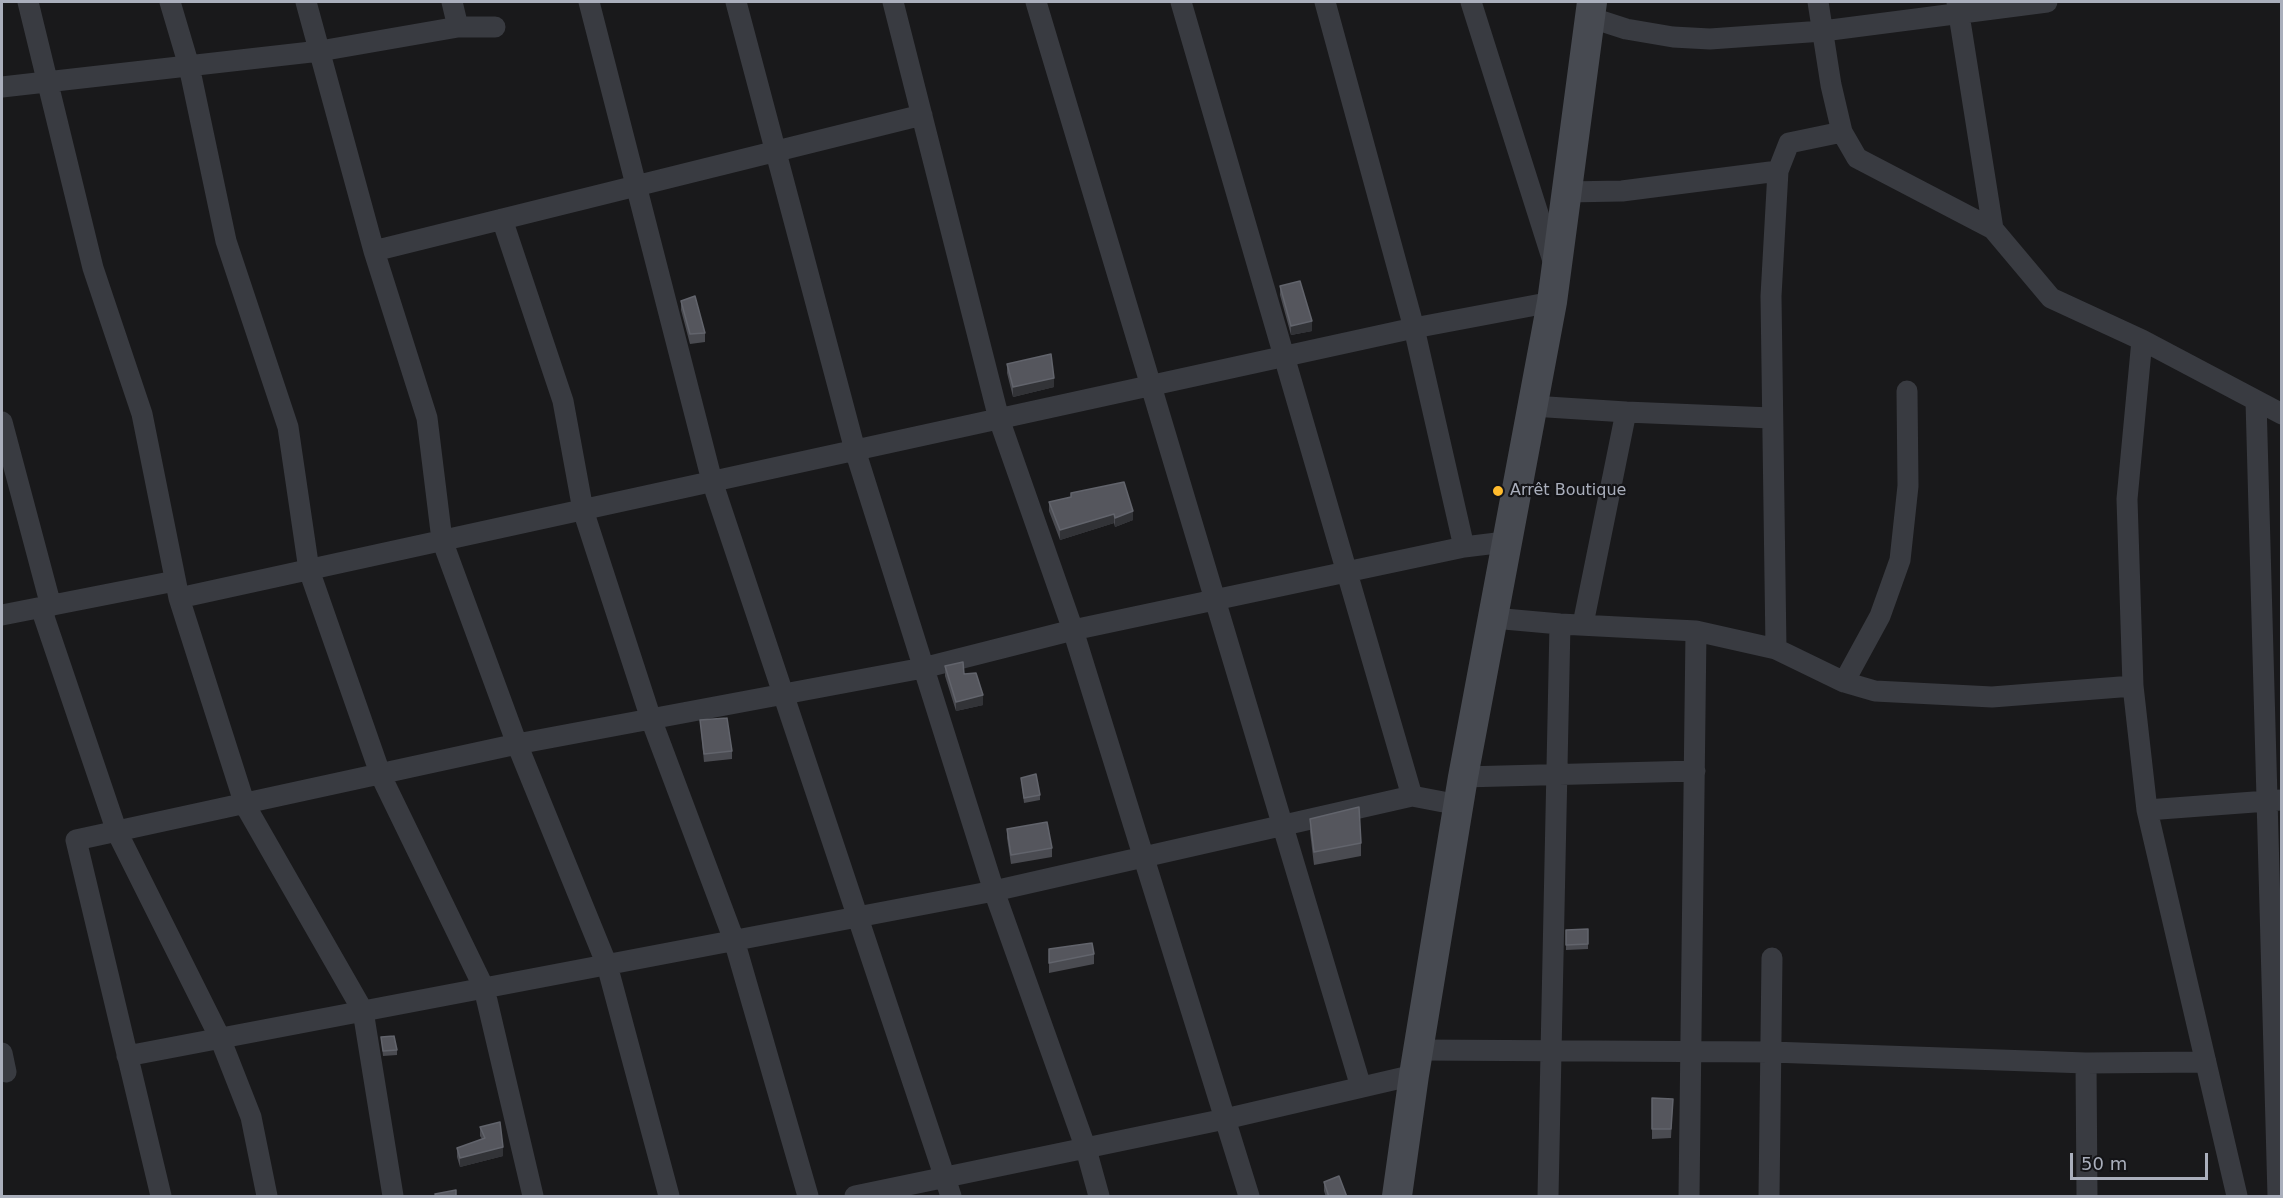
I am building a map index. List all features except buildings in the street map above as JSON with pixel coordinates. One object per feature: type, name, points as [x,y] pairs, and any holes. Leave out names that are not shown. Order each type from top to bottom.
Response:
[{"type":"main road","points":[[1397,1197],[1415,1062],[1461,791],[1505,542],[1552,302],[1591,9]]},
{"type":"street","points":[[28,2],[93,268],[142,414],[177,589],[245,805],[363,1011],[393,1197]]},
{"type":"street","points":[[170,2],[189,66],[226,241],[288,427],[309,570],[381,776],[484,988],[533,1197]]},
{"type":"street","points":[[306,2],[374,251],[427,418],[442,540],[517,744],[607,965],[669,1197]]},
{"type":"street","points":[[452,2],[458,27]]},
{"type":"street","points":[[589,2],[712,481],[949,1188]]},
{"type":"street","points":[[736,2],[855,450],[994,891],[1086,1149],[1099,1197]]},
{"type":"street","points":[[893,2],[999,419],[1073,630],[1249,1197]]},
{"type":"street","points":[[1036,2],[1361,1087]]},
{"type":"street","points":[[1181,2],[1412,796]]},
{"type":"street","points":[[1325,2],[1414,327],[1464,547]]},
{"type":"street","points":[[1471,2],[1556,270]]},
{"type":"street","points":[[1818,2],[1831,85],[1842,132],[1857,158],[1993,229],[2051,298],[2142,340],[2282,414]]},
{"type":"street","points":[[1591,9],[1626,29],[1673,37],[1710,39],[1823,31],[1958,8],[2047,2]]},
{"type":"street","points":[[1958,8],[1993,229]]},
{"type":"street","points":[[2,87],[320,51],[458,27],[495,27]]},
{"type":"street","points":[[374,251],[922,115]]},
{"type":"street","points":[[1776,649],[1771,296],[1778,171],[1789,143],[1842,132]]},
{"type":"street","points":[[1566,192],[1633,190],[1778,171]]},
{"type":"street","points":[[502,219],[563,400],[583,510],[651,719],[734,940],[808,1197]]},
{"type":"street","points":[[2,615],[309,570],[1414,327],[1552,302]]},
{"type":"street","points":[[2142,340],[2127,500],[2133,686],[2147,810],[2237,1197]]},
{"type":"street","points":[[1844,682],[1880,616],[1900,560],[1908,486],[1906,391]]},
{"type":"street","points":[[2256,401],[2274,800],[2278,1197]]},
{"type":"street","points":[[1532,406],[1771,418]]},
{"type":"street","points":[[1583,624],[1626,412]]},
{"type":"street","points":[[2,422],[46,607],[117,832],[220,1038],[251,1117],[267,1197]]},
{"type":"street","points":[[161,1197],[75,840],[381,776],[517,744],[923,668],[1073,630],[1464,547],[1505,542]]},
{"type":"street","points":[[1493,618],[1696,631],[1776,649],[1844,682],[1875,692],[1992,697],[2133,686]]},
{"type":"street","points":[[1548,1197],[1553,1051],[1560,624]]},
{"type":"street","points":[[1689,1197],[1696,631]]},
{"type":"street","points":[[127,1056],[994,891],[1412,796],[1461,791],[1558,774],[1695,771]]},
{"type":"street","points":[[2147,810],[2274,800]]},
{"type":"street","points":[[1769,1197],[1772,958]]},
{"type":"street","points":[[855,1197],[949,1188],[1086,1149],[1361,1087],[1415,1062],[1553,1051],[1771,1052],[2086,1063],[2206,1062]]},
{"type":"street","points":[[2086,1063],[2087,1197]]},
{"type":"place","name":"Arrêt Boutique","points":[[1498,491]]}]
